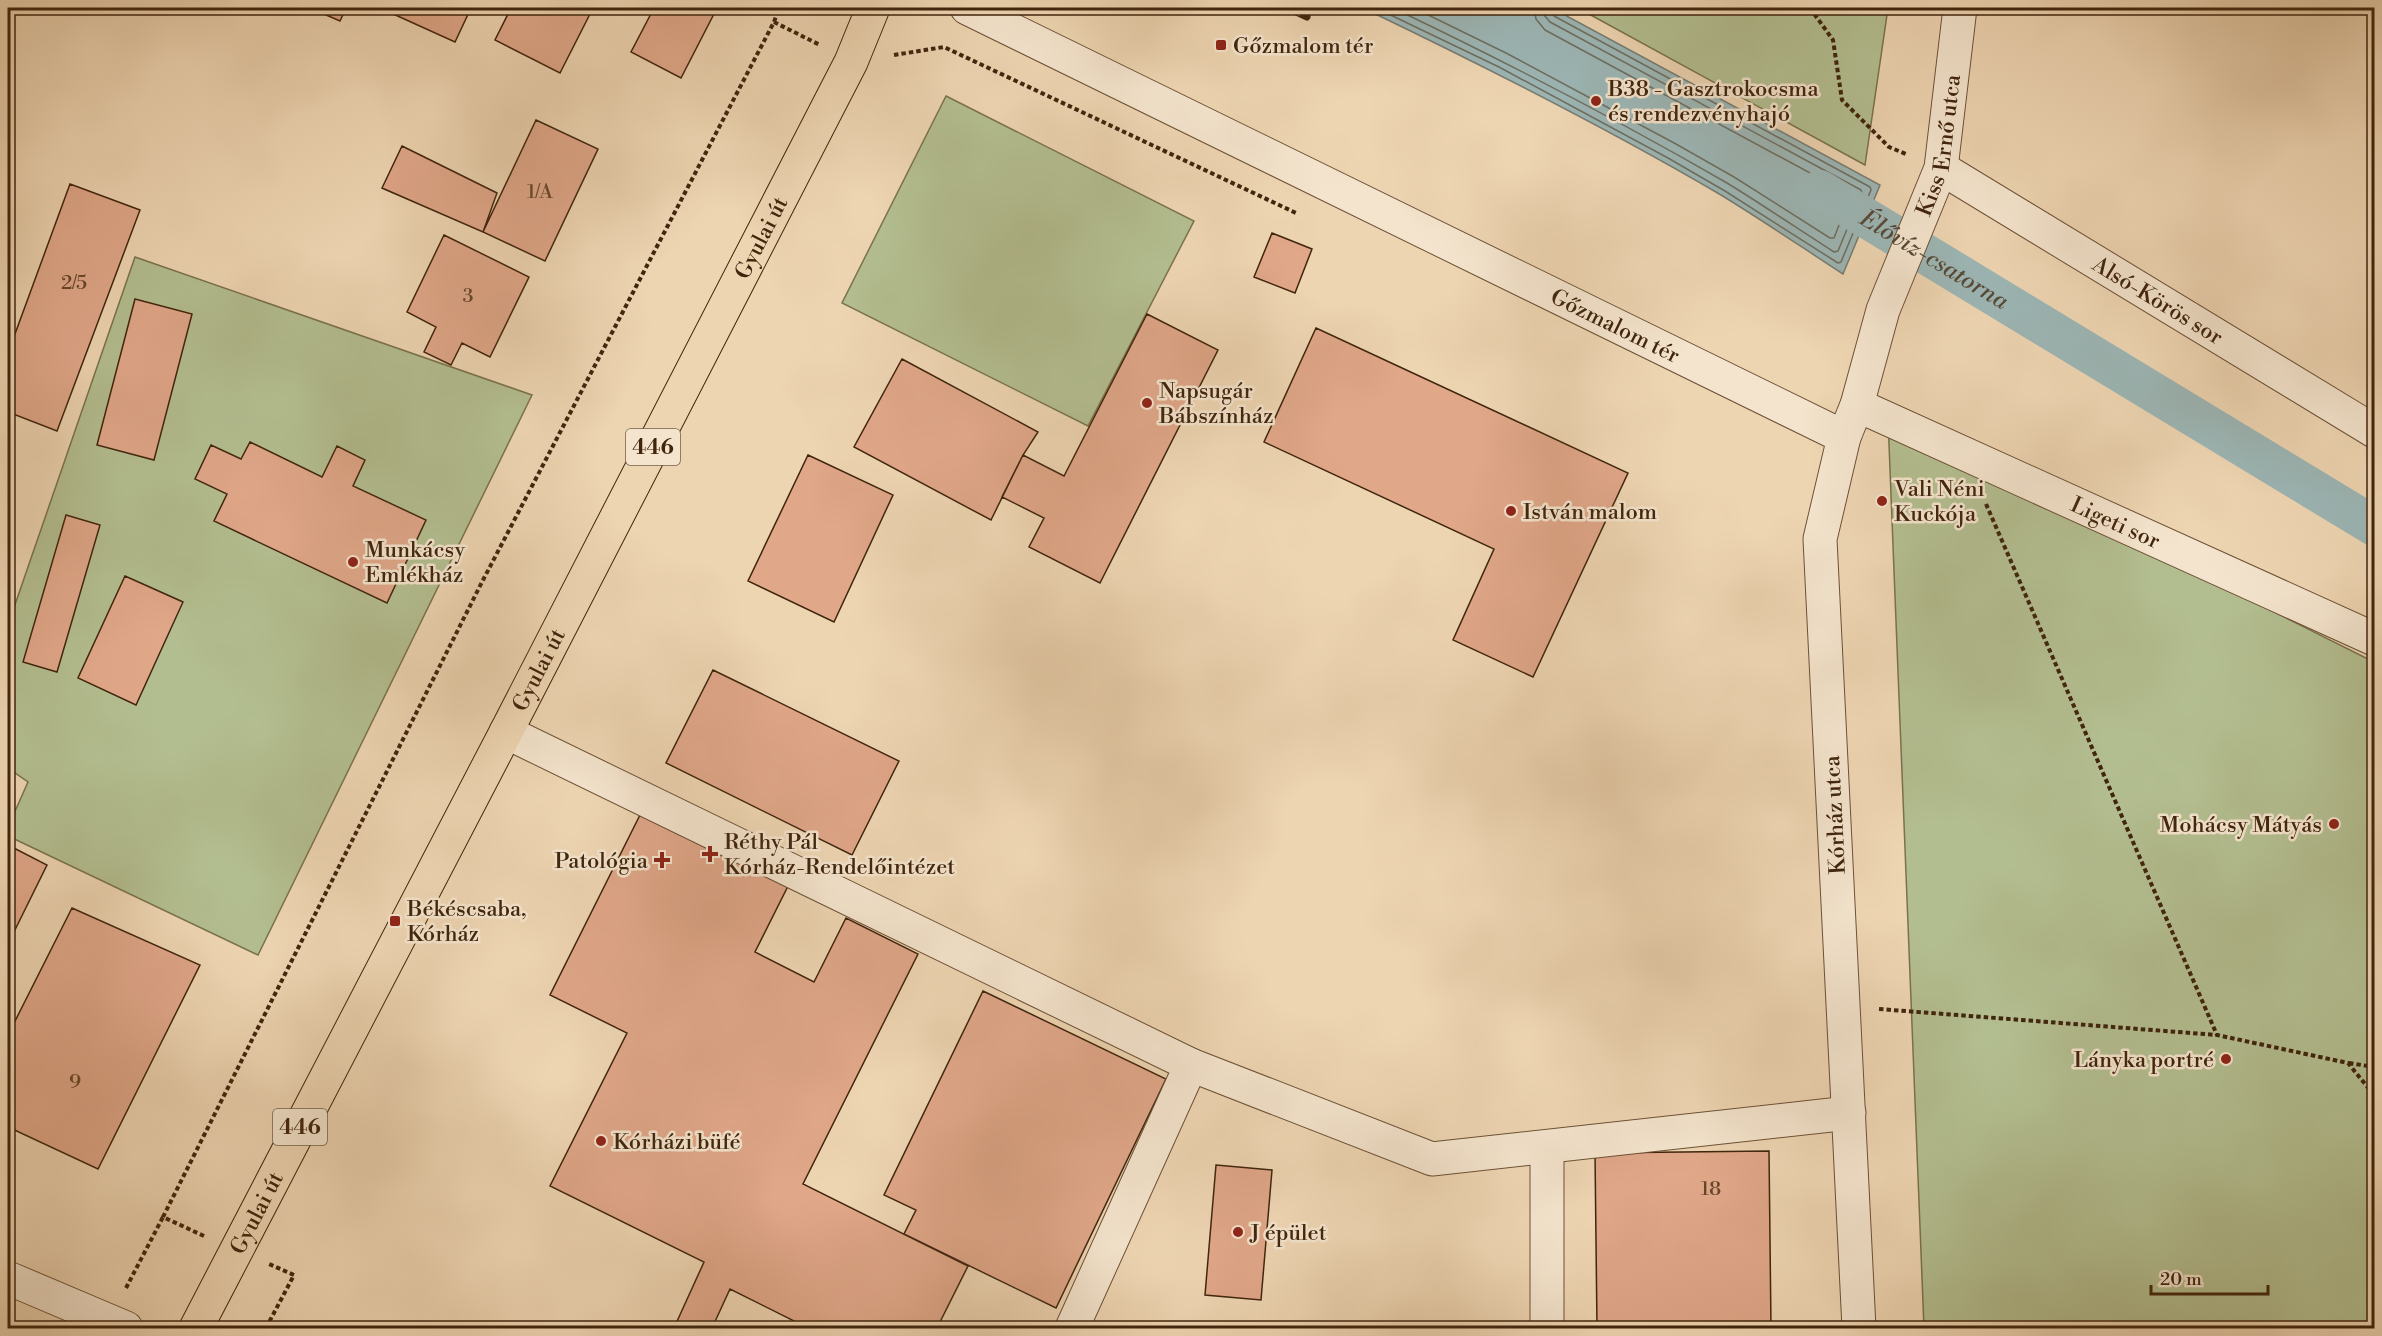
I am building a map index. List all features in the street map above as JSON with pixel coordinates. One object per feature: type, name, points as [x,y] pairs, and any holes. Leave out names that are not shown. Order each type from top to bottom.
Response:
[{"type":"main road","name":"Gyulai út","points":[[196,1329],[851,62],[873,8]]},
{"type":"street","name":"Gőzmalom tér","points":[[967,8],[1844,437]]},
{"type":"street","name":"Kiss Ernő utca","points":[[1883,310],[1941,168],[1960,8]]},
{"type":"street","name":"Alsó-Körös sor","points":[[1941,168],[2374,432]]},
{"type":"street","name":"Kórház utca","points":[[1859,1329],[1820,539],[1844,437],[1857,405],[1883,310]]},
{"type":"street","name":"Ligeti sor","points":[[1857,405],[2374,639]]},
{"type":"street","points":[[506,732],[1191,1065],[1432,1160],[1849,1113]]},
{"type":"street","points":[[1072,1329],[1191,1065]]},
{"type":"street","points":[[1547,1147],[1547,1329]]},
{"type":"street","points":[[8,1278],[117,1325]]},
{"type":"path","points":[[117,1325],[163,1217],[482,582],[774,22],[779,8]]},
{"type":"path","points":[[1810,8],[1833,40],[1842,100],[1889,147],[1941,168]]},
{"type":"path","points":[[774,22],[851,62],[944,47],[1299,215]]},
{"type":"path","points":[[1984,500],[2217,1035]]},
{"type":"path","points":[[1844,1007],[2217,1035],[2374,1067]]},
{"type":"path","points":[[2348,1062],[2374,1095]]},
{"type":"path","points":[[163,1217],[294,1275],[266,1329]]},
{"type":"green space","points":[[1578,8],[1888,8],[1865,165]]},
{"type":"green space","points":[[946,96],[1194,221],[1088,426],[842,303]]},
{"type":"green space","points":[[135,257],[532,395],[258,955],[8,836],[8,827],[28,782],[8,768],[8,625]]},
{"type":"green space","points":[[1888,419],[2374,662],[2374,1328],[1924,1328]]},
{"type":"water","points":[[1363,8],[1552,8],[1880,185],[1843,274],[1721,195],[1633,145]]},
{"type":"building","points":[[310,8],[346,8],[340,21]]},
{"type":"building","points":[[380,8],[471,8],[455,42]]},
{"type":"building","points":[[511,8],[593,8],[560,73],[495,40]]},
{"type":"building","points":[[654,8],[717,8],[681,78],[631,52]]},
{"type":"building","points":[[536,120],[598,149],[545,261],[483,232]]},
{"type":"building","points":[[402,146],[497,193],[483,232],[382,188]]},
{"type":"building","points":[[70,184],[140,210],[57,431],[8,412],[8,353]]},
{"type":"building","points":[[1272,233],[1312,249],[1295,293],[1254,277]]},
{"type":"building","points":[[444,235],[529,277],[490,357],[462,343],[451,365],[424,352],[436,327],[407,312]]},
{"type":"building","points":[[135,299],[192,314],[154,460],[97,445]]},
{"type":"building","name":"Napsugár Bábszínház","points":[[1147,314],[1218,350],[1100,583],[1029,547],[1044,518],[1002,497],[1023,455],[1064,476]]},
{"type":"building","name":"István malom","points":[[1316,328],[1628,473],[1533,677],[1453,640],[1494,549],[1264,442]]},
{"type":"building","points":[[902,359],[1038,432],[1023,455],[991,520],[854,447]]},
{"type":"building","name":"Munkácsy Emlékház","points":[[250,442],[322,477],[337,446],[365,460],[353,486],[426,520],[387,603],[214,521],[227,494],[195,479],[211,445],[241,459]]},
{"type":"building","points":[[808,455],[893,495],[834,622],[748,581]]},
{"type":"building","points":[[66,515],[100,525],[57,672],[23,662]]},
{"type":"building","points":[[125,576],[183,602],[136,705],[78,678]]},
{"type":"building","points":[[713,670],[899,761],[852,855],[666,763]]},
{"type":"building","points":[[644,807],[791,880],[755,952],[814,982],[846,918],[918,954],[803,1184],[968,1266],[937,1328],[808,1328],[730,1289],[712,1328],[674,1328],[704,1262],[550,1186],[627,1033],[550,995]]},
{"type":"building","points":[[8,845],[47,865],[8,944]]},
{"type":"building","points":[[72,908],[200,965],[98,1169],[8,1127],[8,1035]]},
{"type":"building","points":[[983,991],[1166,1079],[1056,1308],[904,1234],[916,1210],[884,1195]]},
{"type":"building","points":[[1769,1151],[1771,1328],[1597,1328],[1595,1153]]},
{"type":"building","name":"J épület","points":[[1216,1165],[1272,1170],[1261,1300],[1205,1295]]},
{"type":"waterway","name":"Élővíz-csatorna","points":[[1820,190],[2374,526]]},
{"type":"railway","points":[[1288,8],[1307,17]]},
{"type":"place","name":"Gőzmalom tér","points":[[1221,45]]},
{"type":"place","name":"B38 - Gasztrokocsma és rendezvényhajó","points":[[1596,101]]},
{"type":"place","name":"Napsugár Bábszínház","points":[[1147,403]]},
{"type":"place","name":"Vali Néni Kuckója","points":[[1882,501]]},
{"type":"place","name":"István malom","points":[[1511,511]]},
{"type":"place","name":"Munkácsy Emlékház","points":[[353,562]]},
{"type":"place","name":"Mohácsy Mátyás","points":[[2334,824]]},
{"type":"place","name":"Réthy Pál Kórház-Rendelőintézet","points":[[710,854]]},
{"type":"place","name":"Patológia","points":[[662,860]]},
{"type":"place","name":"Békéscsaba, Kórház","points":[[395,921]]},
{"type":"place","name":"Lányka portré","points":[[2226,1059]]},
{"type":"place","name":"Kórházi büfé","points":[[601,1141]]},
{"type":"place","name":"J épület","points":[[1238,1232]]}]
